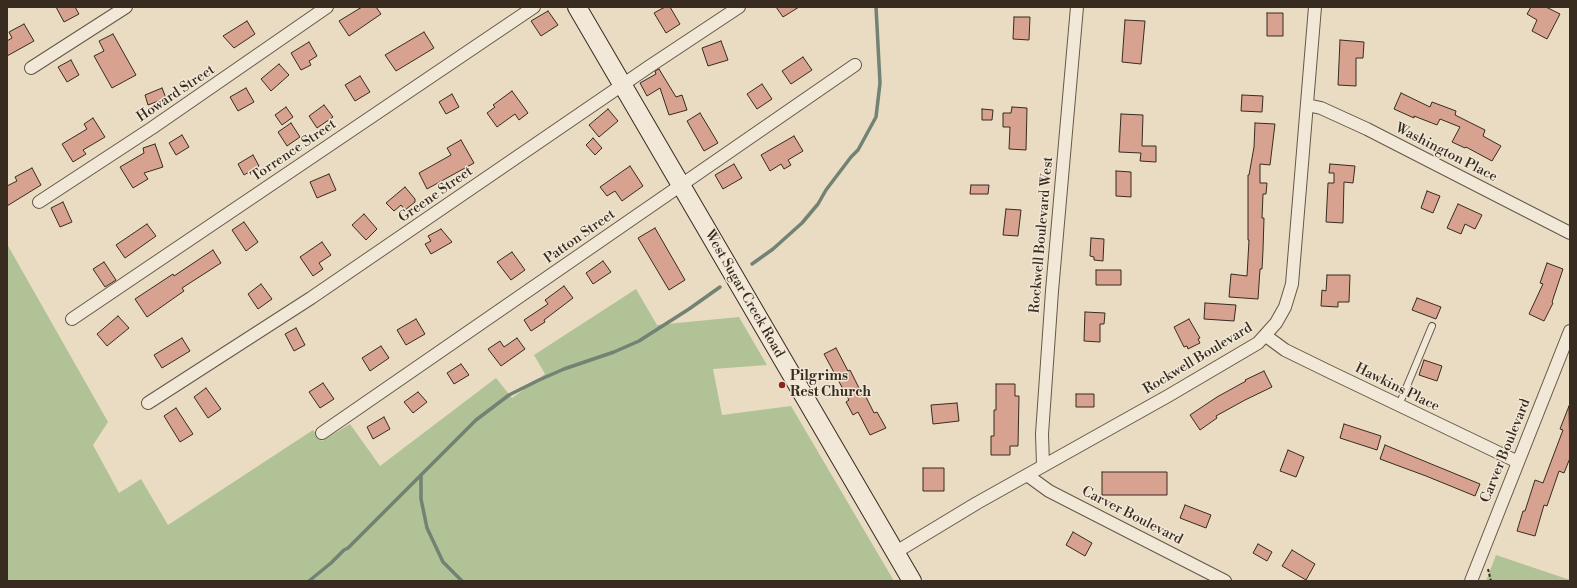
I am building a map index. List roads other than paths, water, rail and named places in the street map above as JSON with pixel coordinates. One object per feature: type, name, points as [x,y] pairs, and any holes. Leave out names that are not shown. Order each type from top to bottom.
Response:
[{"type":"main road","name":"West Sugar Creek Road","points":[[577,7],[680,186],[912,581]]},
{"type":"street","points":[[31,68],[126,7]]},
{"type":"street","name":"Howard Street","points":[[39,202],[152,128],[327,7]]},
{"type":"street","name":"Torrence Street","points":[[72,320],[534,7]]},
{"type":"street","name":"Greene Street","points":[[148,403],[311,298],[622,85],[739,7]]},
{"type":"street","name":"Rockwell Boulevard West","points":[[1043,465],[1042,434],[1052,291],[1077,7]]},
{"type":"street","name":"Rockwell Boulevard","points":[[896,552],[977,503],[1168,396],[1258,343],[1266,336],[1276,323],[1285,307],[1292,284],[1315,7]]},
{"type":"street","name":"Patton Street","points":[[322,433],[855,65]]},
{"type":"street","name":"Washington Place","points":[[1307,105],[1320,108],[1367,129],[1570,233]]},
{"type":"street","name":"Carver Boulevard","points":[[1471,581],[1570,331]]},
{"type":"street","name":"Hawkins Place","points":[[1266,336],[1285,350],[1518,462]]},
{"type":"street","name":"Carver Boulevard","points":[[1027,475],[1049,491],[1225,581]]},
{"type":"lane","points":[[1399,405],[1432,326]]},
{"type":"waterway","points":[[752,264],[773,249],[802,223],[818,204],[826,190],[851,157],[858,150],[876,117],[880,83],[876,7]]},
{"type":"waterway","points":[[309,581],[348,548],[476,420],[509,395],[564,369],[614,352],[639,341],[720,287]]},
{"type":"waterway","points":[[421,475],[421,499],[427,528],[443,562],[462,581]]},
{"type":"place","name":"Pilgrims Rest Church","points":[[782,385]]}]
